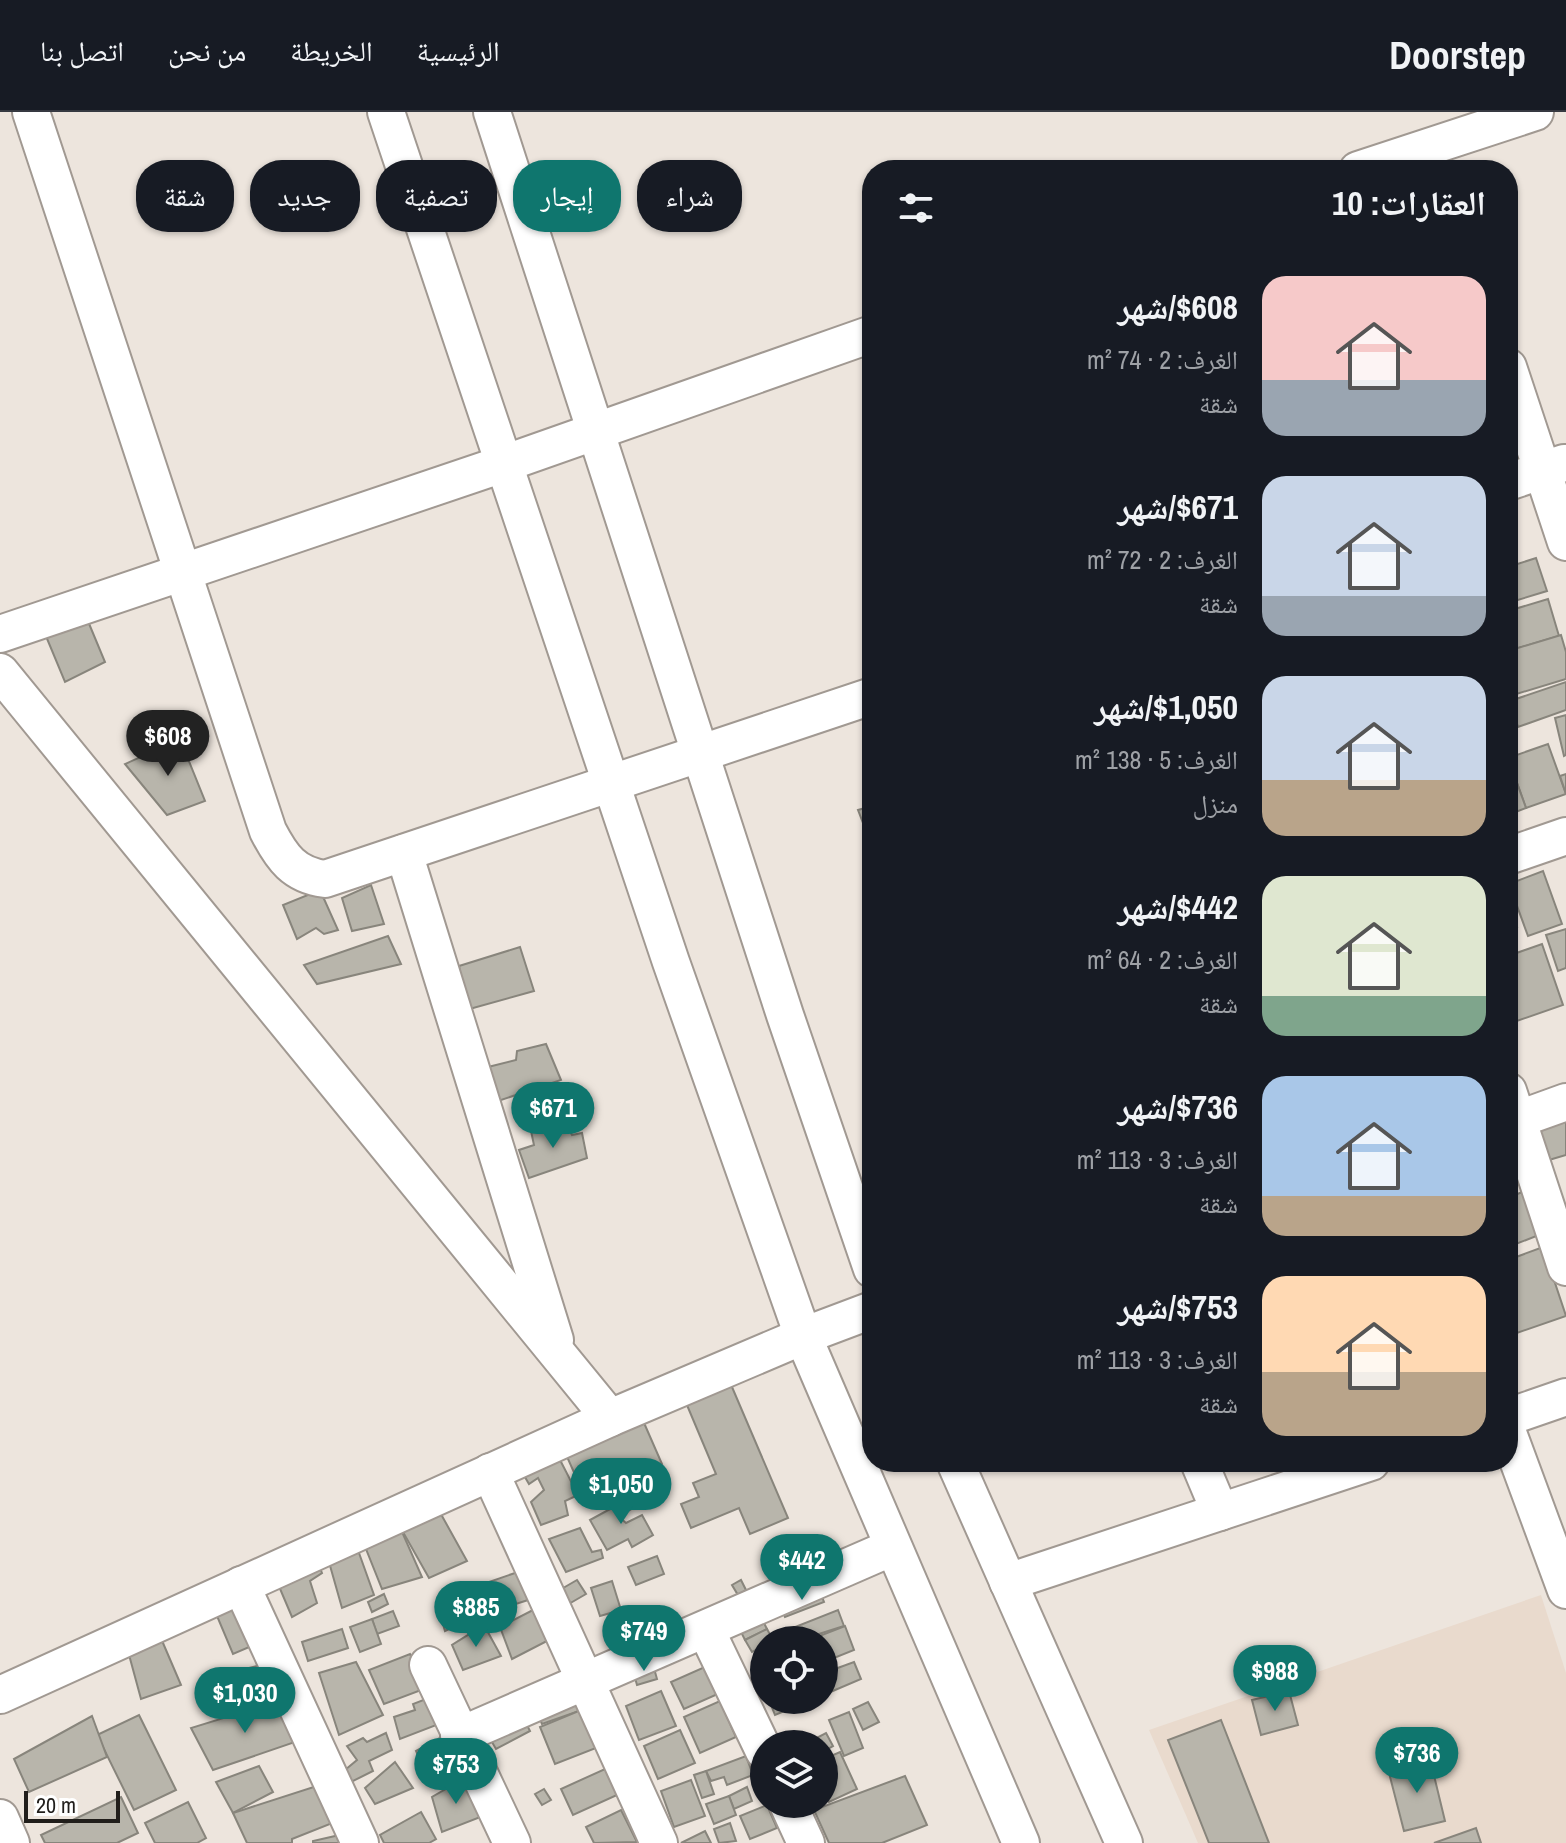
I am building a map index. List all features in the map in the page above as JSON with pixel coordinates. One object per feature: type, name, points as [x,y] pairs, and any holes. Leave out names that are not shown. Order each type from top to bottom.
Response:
[{"type":"street","points":[[31,112],[268,831],[282,858],[308,877],[325,879],[862,699]]},
{"type":"street","points":[[386,112],[611,783],[803,1336],[1021,1843]]},
{"type":"street","points":[[492,112],[862,1233]]},
{"type":"street","points":[[1434,158],[1535,112]]},
{"type":"street","points":[[0,634],[503,464],[862,337]]},
{"type":"street","points":[[1518,389],[1554,466],[1566,542]]},
{"type":"street","points":[[1518,479],[1554,466]]},
{"type":"street","points":[[0,672],[610,1418]]},
{"type":"street","points":[[1518,853],[1566,836]]},
{"type":"street","points":[[404,853],[560,1357]]},
{"type":"street","points":[[1518,1110],[1566,1102]]},
{"type":"street","points":[[1518,1131],[1566,1267]]},
{"type":"street","points":[[0,1695],[610,1418],[862,1314]]},
{"type":"street","points":[[1518,1414],[1566,1397]]},
{"type":"street","points":[[1518,1460],[1566,1590]]},
{"type":"street","points":[[490,1472],[659,1843]]},
{"type":"street","points":[[959,1472],[1124,1843]]},
{"type":"street","points":[[1203,1472],[1220,1512]]},
{"type":"street","points":[[1008,1582],[1341,1472]]},
{"type":"street","points":[[459,1736],[893,1547]]},
{"type":"street","points":[[241,1585],[360,1843]]},
{"type":"street","points":[[706,1630],[754,1730]]},
{"type":"street","points":[[428,1665],[512,1843]]},
{"type":"street","points":[[0,1818],[11,1843]]},
{"type":"street","points":[[794,1818],[806,1843]]},
{"type":"shaded area","points":[[1541,1595],[1566,1673],[1566,1843],[1198,1843],[1149,1730]]},
{"type":"building","points":[[1536,558],[1547,591],[1518,600],[1518,564]]},
{"type":"building","points":[[1548,599],[1559,636],[1518,648],[1518,608]]},
{"type":"building","points":[[85,614],[105,662],[65,682],[43,629]]},
{"type":"building","points":[[1561,635],[1566,652],[1566,679],[1518,693],[1518,648]]},
{"type":"building","points":[[1566,682],[1566,710],[1518,727],[1518,698]]},
{"type":"building","points":[[1566,715],[1566,755],[1564,756],[1555,718]]},
{"type":"building","points":[[180,739],[205,801],[167,815],[125,764]]},
{"type":"building","points":[[1548,744],[1566,794],[1526,808],[1518,786],[1518,754]]},
{"type":"building","points":[[1566,774],[1566,794],[1560,776]]},
{"type":"building","points":[[1518,786],[1526,808],[1518,811]]},
{"type":"building","points":[[1543,871],[1562,924],[1528,936],[1518,909],[1518,881]]},
{"type":"building","points":[[371,885],[384,924],[352,931],[342,898]]},
{"type":"building","points":[[320,890],[338,930],[324,934],[316,928],[297,939],[283,905]]},
{"type":"building","points":[[1566,929],[1566,968],[1558,971],[1546,935]]},
{"type":"building","points":[[388,936],[401,964],[317,984],[304,965]]},
{"type":"building","points":[[1542,944],[1563,1005],[1518,1021],[1518,952]]},
{"type":"building","points":[[520,947],[534,991],[466,1010],[459,966]]},
{"type":"building","points":[[546,1044],[561,1080],[498,1101],[488,1067],[516,1060],[517,1051]]},
{"type":"building","points":[[1566,1110],[1566,1155],[1549,1160],[1536,1119]]},
{"type":"building","points":[[567,1124],[572,1135],[582,1133],[587,1158],[529,1178],[519,1150],[534,1145],[531,1131]]},
{"type":"building","points":[[1522,1192],[1539,1235],[1518,1243],[1518,1194]]},
{"type":"building","points":[[1543,1247],[1566,1316],[1518,1333],[1518,1256]]},
{"type":"building","points":[[729,1380],[788,1518],[750,1534],[739,1508],[691,1528],[681,1504],[699,1497],[693,1483],[716,1474],[684,1398]]},
{"type":"building","points":[[641,1416],[662,1464],[618,1484],[622,1492],[589,1506],[564,1450]]},
{"type":"building","points":[[558,1456],[578,1495],[565,1501],[568,1515],[541,1525],[531,1502],[544,1490],[538,1478],[529,1484],[522,1472]]},
{"type":"building","points":[[632,1497],[637,1506],[618,1516],[626,1523],[642,1515],[653,1535],[632,1547],[628,1539],[607,1550],[590,1520]]},
{"type":"building","points":[[437,1507],[467,1561],[429,1578],[399,1525]]},
{"type":"building","points":[[399,1525],[422,1577],[382,1589],[364,1544]]},
{"type":"building","points":[[580,1528],[592,1552],[601,1550],[603,1558],[566,1572],[549,1539]]},
{"type":"building","points":[[354,1539],[374,1595],[342,1608],[327,1555]]},
{"type":"building","points":[[315,1555],[322,1573],[310,1581],[317,1603],[292,1617],[275,1577]]},
{"type":"building","points":[[657,1556],[664,1574],[636,1585],[628,1567]]},
{"type":"building","points":[[807,1556],[813,1571],[800,1577],[793,1562]]},
{"type":"building","points":[[518,1572],[528,1600],[491,1612],[480,1585]]},
{"type":"building","points":[[577,1580],[586,1594],[567,1605],[558,1591]]},
{"type":"building","points":[[741,1580],[746,1590],[738,1595],[732,1585]]},
{"type":"building","points":[[612,1581],[621,1610],[600,1616],[591,1588]]},
{"type":"building","points":[[818,1587],[824,1602],[785,1617],[779,1602]]},
{"type":"building","points":[[384,1594],[388,1604],[372,1612],[368,1602]]},
{"type":"building","points":[[471,1594],[480,1614],[445,1631],[438,1607]]},
{"type":"building","points":[[237,1607],[254,1645],[233,1654],[217,1616]]},
{"type":"building","points":[[535,1609],[547,1641],[512,1659],[500,1627]]},
{"type":"building","points":[[757,1609],[766,1626],[750,1626],[750,1638],[745,1640],[735,1620]]},
{"type":"building","points":[[838,1610],[844,1626],[838,1628],[798,1626]]},
{"type":"building","points":[[393,1611],[399,1626],[377,1634],[372,1619]]},
{"type":"building","points":[[372,1619],[381,1644],[360,1652],[350,1627]]},
{"type":"building","points":[[666,1621],[673,1642],[650,1649],[643,1628]]},
{"type":"building","points":[[484,1625],[501,1656],[463,1670],[452,1645]]},
{"type":"building","points":[[845,1626],[854,1650],[838,1656],[838,1629]]},
{"type":"building","points":[[342,1629],[348,1648],[308,1661],[302,1642]]},
{"type":"building","points":[[160,1636],[181,1685],[141,1699],[128,1651]]},
{"type":"building","points":[[410,1654],[424,1689],[384,1704],[369,1670]]},
{"type":"building","points":[[652,1661],[657,1679],[637,1685],[632,1667]]},
{"type":"building","points":[[356,1662],[383,1715],[339,1735],[319,1673]]},
{"type":"building","points":[[854,1662],[861,1679],[838,1689],[838,1668]]},
{"type":"building","points":[[265,1664],[270,1676],[257,1686],[260,1696],[235,1705],[224,1674]]},
{"type":"building","points":[[707,1666],[720,1693],[684,1709],[671,1682]]},
{"type":"building","points":[[570,1689],[579,1711],[542,1724],[533,1702]]},
{"type":"building","points":[[661,1691],[676,1726],[639,1740],[626,1706]]},
{"type":"building","points":[[1289,1691],[1298,1725],[1261,1735],[1252,1700]]},
{"type":"building","points":[[431,1697],[439,1724],[400,1739],[394,1717],[415,1710],[413,1704]]},
{"type":"building","points":[[282,1700],[298,1741],[213,1770],[191,1728]]},
{"type":"building","points":[[720,1701],[736,1737],[700,1753],[684,1717]]},
{"type":"building","points":[[868,1702],[879,1722],[863,1730],[853,1709]]},
{"type":"building","points":[[581,1710],[596,1748],[555,1764],[540,1727]]},
{"type":"building","points":[[520,1711],[530,1731],[496,1749],[485,1730]]},
{"type":"building","points":[[849,1712],[863,1748],[844,1756],[838,1742],[838,1730],[833,1730],[829,1720]]},
{"type":"building","points":[[139,1715],[176,1790],[134,1810],[97,1735]]},
{"type":"building","points":[[92,1716],[107,1757],[29,1792],[14,1759]]},
{"type":"building","points":[[1221,1720],[1269,1843],[1209,1843],[1168,1740]]},
{"type":"building","points":[[680,1730],[695,1763],[658,1779],[644,1746]]},
{"type":"building","points":[[386,1733],[392,1750],[369,1761],[373,1771],[351,1782],[345,1770],[357,1760],[347,1746],[363,1738],[367,1742]]},
{"type":"building","points":[[449,1733],[452,1755],[422,1781],[426,1772],[416,1751]]},
{"type":"building","points":[[838,1753],[857,1789],[838,1798]]},
{"type":"building","points":[[746,1756],[750,1776],[727,1785],[724,1777],[711,1781],[706,1771]]},
{"type":"building","points":[[1430,1759],[1445,1821],[1404,1831],[1388,1769]]},
{"type":"building","points":[[395,1762],[413,1788],[375,1804],[365,1788]]},
{"type":"building","points":[[259,1766],[273,1792],[233,1813],[216,1782]]},
{"type":"building","points":[[605,1769],[617,1795],[573,1815],[561,1789]]},
{"type":"building","points":[[706,1771],[714,1794],[702,1798],[694,1775]]},
{"type":"building","points":[[905,1776],[927,1825],[882,1843],[829,1843],[818,1818],[838,1818],[838,1801]]},
{"type":"building","points":[[465,1778],[483,1816],[442,1832],[432,1797]]},
{"type":"building","points":[[691,1780],[705,1816],[674,1827],[661,1791]]},
{"type":"building","points":[[323,1784],[335,1822],[292,1839],[292,1843],[247,1843],[233,1813]]},
{"type":"building","points":[[747,1787],[750,1802],[734,1809],[729,1796]]},
{"type":"building","points":[[544,1789],[551,1800],[542,1805],[535,1794]]},
{"type":"building","points":[[729,1796],[736,1815],[714,1824],[706,1804]]},
{"type":"building","points":[[121,1797],[138,1833],[117,1843],[45,1843],[41,1835]]},
{"type":"building","points":[[188,1802],[206,1838],[197,1843],[155,1843],[145,1823]]},
{"type":"building","points":[[621,1810],[637,1842],[594,1843],[586,1827]]},
{"type":"building","points":[[421,1812],[436,1839],[429,1843],[384,1843],[380,1835]]},
{"type":"building","points":[[750,1812],[750,1818],[773,1818],[777,1828],[750,1839],[740,1816]]},
{"type":"building","points":[[730,1823],[736,1841],[719,1843],[714,1829]]},
{"type":"building","points":[[1476,1828],[1481,1843],[1434,1843]]},
{"type":"building","points":[[705,1831],[711,1843],[681,1843]]},
{"type":"building","points":[[344,1834],[347,1843],[313,1843],[313,1841]]}]
